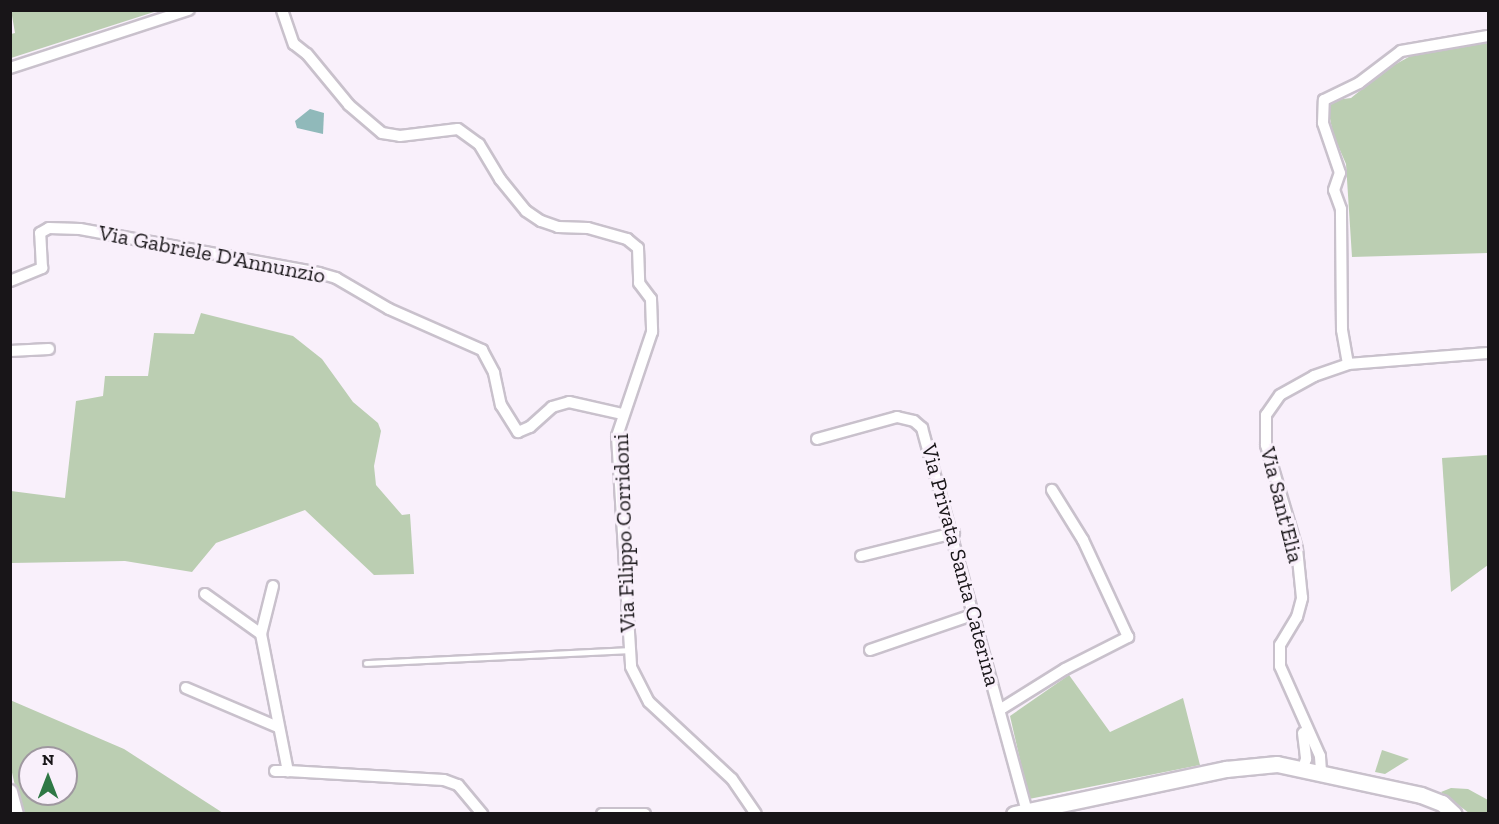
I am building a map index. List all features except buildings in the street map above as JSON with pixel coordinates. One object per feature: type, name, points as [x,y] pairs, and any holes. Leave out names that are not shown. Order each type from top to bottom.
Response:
[{"type":"main road","points":[[1020,812],[1226,769],[1277,764],[1321,771],[1421,795],[1442,803],[1454,813]]},
{"type":"street","points":[[10,68],[189,10]]},
{"type":"street","name":"Via Filippo Corridoni","points":[[282,10],[294,44],[366,122],[382,133],[400,136],[447,129],[468,134],[526,211],[541,221],[558,227],[588,228],[634,243],[638,248],[639,283],[651,299],[649,344],[622,414],[617,449],[629,650],[638,687],[649,702],[732,779],[756,813]]},
{"type":"street","points":[[1348,364],[1342,330],[1341,209],[1334,190],[1340,173],[1322,109],[1329,96],[1347,90],[1401,51],[1488,36]]},
{"type":"street","name":"Via Gabriele D'Annunzio","points":[[10,280],[42,268],[40,233],[49,228],[80,229],[319,273],[336,278],[389,309],[482,350],[494,373],[501,405],[518,432],[552,407],[569,402],[622,414]]},
{"type":"street","points":[[10,351],[49,349]]},
{"type":"street","name":"Via Sant'Elia","points":[[1300,718],[1279,655],[1301,608],[1298,560],[1263,428],[1266,415],[1280,395],[1314,376],[1348,364],[1488,352]]},
{"type":"street","name":"Via Privata Santa Caterina","points":[[817,439],[897,417],[914,421],[922,428],[954,533],[1000,709],[1020,812]]},
{"type":"street","points":[[1000,709],[1065,669],[1128,637],[1083,540],[1052,490]]},
{"type":"street","points":[[861,556],[954,533]]},
{"type":"street","points":[[273,586],[261,634],[288,771]]},
{"type":"street","points":[[205,594],[261,634]]},
{"type":"street","points":[[870,650],[975,614]]},
{"type":"street","points":[[186,688],[278,727]]},
{"type":"street","points":[[1300,718],[1306,759],[1303,768]]},
{"type":"street","points":[[1300,718],[1320,756],[1321,771]]},
{"type":"street","points":[[274,771],[444,780],[458,785],[482,813]]},
{"type":"street","points":[[10,792],[16,813]]},
{"type":"street","points":[[602,813],[645,813]]},
{"type":"lane","points":[[366,663],[629,650]]},
{"type":"shaded area","points":[[11,10],[157,11],[11,58],[11,34],[15,33]]},
{"type":"shaded area","points":[[1488,43],[1488,253],[1352,257],[1346,164],[1333,134],[1328,108],[1335,100],[1351,98],[1387,69],[1416,53]]},
{"type":"shaded area","points":[[310,109],[324,113],[323,134],[297,128],[295,121]]},
{"type":"shaded area","points":[[201,313],[293,336],[322,359],[353,402],[378,423],[381,431],[374,466],[376,485],[402,515],[410,514],[414,574],[374,575],[305,510],[216,543],[192,572],[125,561],[11,563],[11,491],[65,498],[76,401],[103,396],[105,376],[148,376],[154,333],[194,334]]},
{"type":"shaded area","points":[[1488,455],[1488,565],[1451,592],[1442,458]]},
{"type":"shaded area","points":[[1069,675],[1110,732],[1183,698],[1200,765],[1029,799],[1010,716]]},
{"type":"shaded area","points":[[10,700],[124,749],[223,813],[21,813],[19,806],[78,806],[78,746],[18,746],[18,800],[11,768]]},
{"type":"shaded area","points":[[1382,750],[1409,759],[1385,774],[1375,772]]},
{"type":"shaded area","points":[[1451,788],[1468,789],[1488,800],[1488,813],[1469,813],[1441,792]]}]
